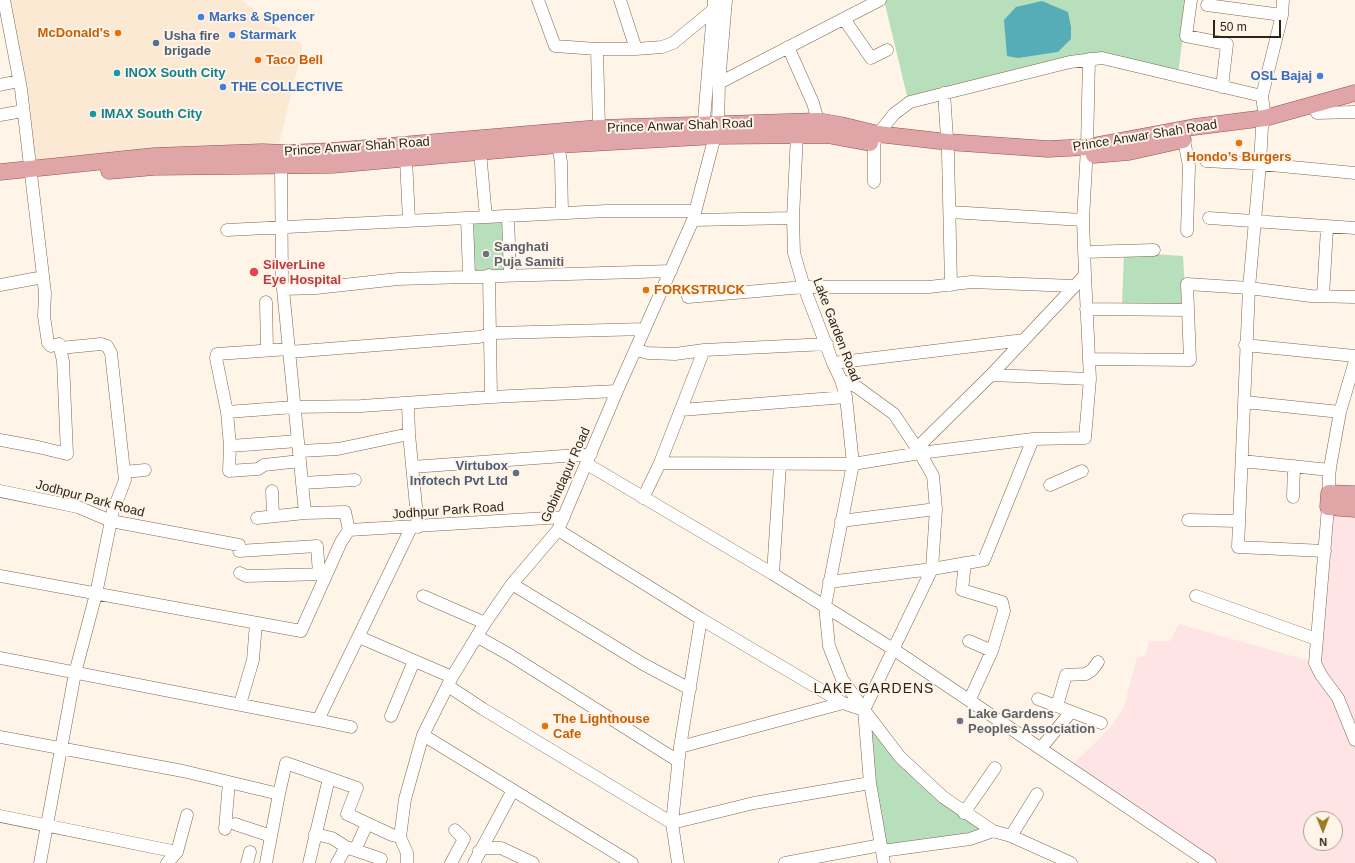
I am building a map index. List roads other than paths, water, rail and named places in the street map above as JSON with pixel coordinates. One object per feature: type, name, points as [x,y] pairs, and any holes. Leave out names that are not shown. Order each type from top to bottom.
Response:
[{"type":"main road","name":"Prince Anwar Shah Road","points":[[1087,151],[1194,127],[1263,123],[1355,94]]},
{"type":"main road","name":"Prince Anwar Shah Road","points":[[0,183],[31,174],[154,156],[262,152],[286,153],[510,142],[599,128],[827,135],[876,139],[948,148],[1048,149],[1129,152],[1355,104]]},
{"type":"main road","name":"Prince Anwar Shah Road","points":[[0,172],[31,174],[154,168],[260,165],[332,165],[480,152],[510,142],[558,145],[818,121],[841,125],[876,139]]},
{"type":"main road","points":[[1328,500],[1355,494]]},
{"type":"main road","points":[[1328,500],[1355,509]]},
{"type":"street","points":[[4,0],[23,111],[34,213],[45,294],[44,316],[48,343],[51,346],[59,344]]},
{"type":"street","points":[[538,0],[555,46],[597,49],[662,47],[673,43],[713,6]]},
{"type":"street","points":[[620,0],[636,49]]},
{"type":"street","points":[[710,131],[719,83],[726,0]]},
{"type":"street","points":[[719,83],[880,0]]},
{"type":"street","points":[[1191,0],[1186,36],[1227,44],[1222,87]]},
{"type":"street","points":[[1283,0],[1282,15],[1262,96],[1263,123],[1245,345],[1245,402],[1238,547],[1325,551]]},
{"type":"street","points":[[1207,5],[1282,15]]},
{"type":"street","points":[[710,131],[713,6]]},
{"type":"street","points":[[844,19],[871,58],[887,50]]},
{"type":"street","points":[[788,48],[813,103],[818,121]]},
{"type":"street","points":[[597,49],[599,128]]},
{"type":"street","points":[[874,182],[876,139],[894,114],[910,102],[1070,62],[1102,58],[1262,96]]},
{"type":"street","points":[[660,463],[780,465],[853,464],[919,451],[1033,440],[1085,438],[1090,379],[1083,220],[1087,151],[1089,59]]},
{"type":"street","points":[[0,84],[19,81]]},
{"type":"street","points":[[944,93],[948,148],[951,285]]},
{"type":"street","points":[[0,115],[23,111]]},
{"type":"street","points":[[1317,113],[1355,112]]},
{"type":"street","name":"Gobindapur Road","points":[[407,863],[407,853],[400,837],[405,799],[423,735],[450,682],[485,623],[512,584],[558,530],[617,391],[672,271],[694,216],[710,131]]},
{"type":"street","name":"Lake Garden Road","points":[[797,134],[793,218],[794,253],[804,287],[841,380],[846,397],[853,464],[825,606],[829,646],[842,679],[864,710]]},
{"type":"street","points":[[1184,140],[1189,166],[1187,231]]},
{"type":"street","points":[[558,145],[561,162],[562,213]]},
{"type":"street","points":[[480,152],[486,217]]},
{"type":"street","points":[[406,159],[409,221]]},
{"type":"street","points":[[1206,161],[1260,164],[1355,173]]},
{"type":"street","points":[[281,166],[280,228],[283,289],[305,513]]},
{"type":"street","points":[[227,230],[562,213],[674,210],[694,216],[793,218]]},
{"type":"street","points":[[950,212],[1083,220]]},
{"type":"street","points":[[508,216],[510,275]]},
{"type":"street","points":[[467,218],[469,276]]},
{"type":"street","points":[[1209,218],[1328,228],[1355,228]]},
{"type":"street","points":[[1323,296],[1328,228]]},
{"type":"street","points":[[1084,252],[1154,250]]},
{"type":"street","points":[[283,289],[316,288],[398,279],[672,271]]},
{"type":"street","points":[[919,451],[1085,275]]},
{"type":"street","points":[[489,276],[491,397]]},
{"type":"street","points":[[0,285],[43,277]]},
{"type":"street","points":[[688,297],[804,287],[951,285],[971,282],[1074,286]]},
{"type":"street","points":[[1089,358],[1190,360],[1187,284],[1249,288],[1323,296],[1355,297]]},
{"type":"street","points":[[266,302],[267,350]]},
{"type":"street","points":[[1086,309],[1188,310]]},
{"type":"street","points":[[299,451],[264,465],[258,469],[228,470],[230,446],[227,412],[216,358],[217,354],[479,337],[495,333],[646,329]]},
{"type":"street","points":[[833,363],[1024,340]]},
{"type":"street","points":[[0,440],[67,454],[63,361],[59,344]]},
{"type":"street","points":[[40,863],[76,673],[96,594],[111,521],[125,480],[111,353],[107,346],[101,344],[60,348],[59,344]]},
{"type":"street","points":[[636,350],[648,353],[675,354],[704,350],[827,344]]},
{"type":"street","points":[[1245,345],[1355,356]]},
{"type":"street","points":[[643,498],[660,463],[704,350]]},
{"type":"street","points":[[1355,361],[1340,412],[1330,470],[1325,551],[1315,663],[1338,698],[1355,740]]},
{"type":"street","points":[[991,374],[1090,379]]},
{"type":"street","points":[[841,380],[857,387],[894,414],[919,451],[933,476],[936,509],[932,569],[864,710],[870,783],[882,853]]},
{"type":"street","points":[[227,412],[294,407],[362,406],[491,397],[617,391]]},
{"type":"street","points":[[681,410],[846,397]]},
{"type":"street","points":[[1245,402],[1340,412]]},
{"type":"street","points":[[318,720],[414,527],[408,403]]},
{"type":"street","points":[[230,446],[299,451],[338,449],[409,434]]},
{"type":"street","points":[[829,582],[932,569],[984,560],[1033,440]]},
{"type":"street","points":[[412,467],[589,459],[643,498],[773,574],[893,649],[1210,863]]},
{"type":"street","points":[[1242,461],[1330,470]]},
{"type":"street","points":[[773,574],[780,465]]},
{"type":"street","points":[[1293,497],[1294,466]]},
{"type":"street","points":[[124,472],[145,470]]},
{"type":"street","points":[[1050,485],[1082,471]]},
{"type":"street","points":[[302,483],[354,480]]},
{"type":"street","name":"Jodhpur Park Road","points":[[0,491],[78,507],[111,521],[239,545],[239,551],[318,546],[322,574]]},
{"type":"street","points":[[272,491],[273,516]]},
{"type":"street","points":[[841,520],[936,509]]},
{"type":"street","points":[[0,576],[301,631],[322,574],[349,530],[345,512],[305,513],[257,518]]},
{"type":"street","name":"Jodhpur Park Road","points":[[349,530],[564,517]]},
{"type":"street","points":[[1188,520],[1239,520]]},
{"type":"street","points":[[558,530],[701,619],[843,703],[864,710],[900,757],[943,797],[993,832],[1011,836],[1071,863]]},
{"type":"street","points":[[965,563],[962,590],[1002,602],[1004,611],[992,651],[970,700]]},
{"type":"street","points":[[240,573],[246,576],[322,574]]},
{"type":"street","points":[[512,584],[643,664],[690,689]]},
{"type":"street","points":[[423,596],[485,623]]},
{"type":"street","points":[[1196,596],[1316,639]]},
{"type":"street","points":[[678,863],[672,823],[678,761],[701,619]]},
{"type":"street","points":[[240,704],[253,660],[256,623]]},
{"type":"street","points":[[359,637],[414,661],[450,682],[483,710],[672,823],[754,803],[870,783]]},
{"type":"street","points":[[478,637],[510,655],[678,761]]},
{"type":"street","points":[[969,641],[992,651]]},
{"type":"street","points":[[0,658],[240,704],[351,728]]},
{"type":"street","points":[[391,716],[414,661]]},
{"type":"street","points":[[1057,706],[1066,675],[1086,674],[1092,670],[1098,662]]},
{"type":"street","points":[[1038,699],[1101,723]]},
{"type":"street","points":[[680,747],[843,703]]},
{"type":"street","points":[[1041,748],[1071,712]]},
{"type":"street","points":[[423,735],[632,863]]},
{"type":"street","points":[[0,737],[183,771],[279,794]]},
{"type":"street","points":[[266,863],[286,763],[357,788],[347,814],[392,835],[400,837]]},
{"type":"street","points":[[964,813],[996,768]]},
{"type":"street","points":[[309,863],[329,778]]},
{"type":"street","points":[[229,782],[230,826],[271,836]]},
{"type":"street","points":[[474,863],[479,851],[513,790]]},
{"type":"street","points":[[1011,836],[1037,794]]},
{"type":"street","points":[[167,863],[177,852],[187,815]]},
{"type":"street","points":[[0,816],[177,852]]},
{"type":"street","points":[[337,863],[367,824]]},
{"type":"street","points":[[451,863],[464,839],[455,830]]},
{"type":"street","points":[[785,863],[882,853],[970,839],[993,832]]},
{"type":"street","points":[[315,834],[332,838],[350,848],[381,859]]},
{"type":"street","points":[[479,851],[486,848],[501,848],[533,863]]},
{"type":"water","points":[[1042,1],[1068,12],[1071,27],[1071,39],[1058,52],[1018,58],[1007,56],[1004,20],[1016,7]]},
{"type":"place","name":"Marks & Spencer","points":[[201,17]]},
{"type":"place","name":"McDonald's","points":[[118,33]]},
{"type":"place","name":"Starmark","points":[[232,35]]},
{"type":"place","name":"Usha fire brigade","points":[[156,43]]},
{"type":"place","name":"Taco Bell","points":[[258,60]]},
{"type":"place","name":"INOX South City","points":[[117,73]]},
{"type":"place","name":"OSL Bajaj","points":[[1320,76]]},
{"type":"place","name":"THE COLLECTIVE","points":[[223,87]]},
{"type":"place","name":"IMAX South City","points":[[93,114]]},
{"type":"place","name":"Hondo’s Burgers","points":[[1239,143]]},
{"type":"place","name":"Sanghati Puja Samiti","points":[[486,254]]},
{"type":"place","name":"SilverLine Eye Hospital","points":[[254,272]]},
{"type":"place","name":"FORKSTRUCK","points":[[646,290]]},
{"type":"place","name":"Virtubox Infotech Pvt Ltd","points":[[516,473]]},
{"type":"place","name":"Lake Gardens Peoples Association","points":[[960,721]]},
{"type":"place","name":"The Lighthouse Cafe","points":[[545,726]]},
{"type":"district","name":"LAKE GARDENS","points":[[874,689]]}]
